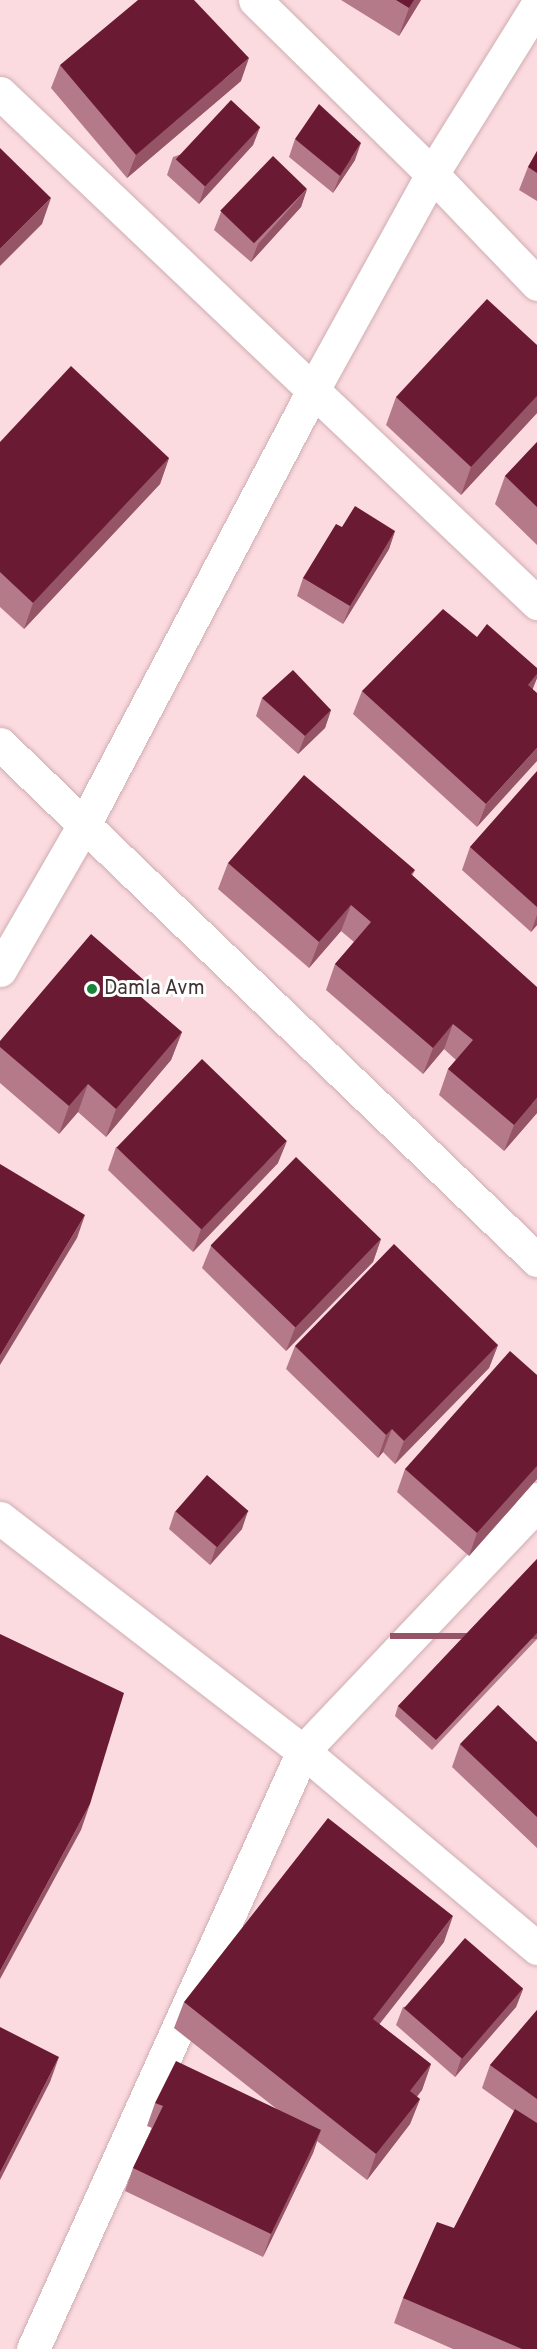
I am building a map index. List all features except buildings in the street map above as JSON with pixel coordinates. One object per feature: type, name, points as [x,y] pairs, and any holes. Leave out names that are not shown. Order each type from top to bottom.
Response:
[{"type":"street","points":[[255,0],[432,174],[537,284]]},
{"type":"street","points":[[0,970],[85,823],[314,388],[432,174],[537,5]]},
{"type":"street","points":[[0,93],[314,388],[537,603]]},
{"type":"street","points":[[0,744],[85,823],[537,1260]]},
{"type":"street","points":[[33,2349],[303,1751],[527,1515],[537,1499]]},
{"type":"street","points":[[0,1518],[303,1751],[537,1948]]},
{"type":"place","name":"Damla Avm","points":[[92,989]]}]
